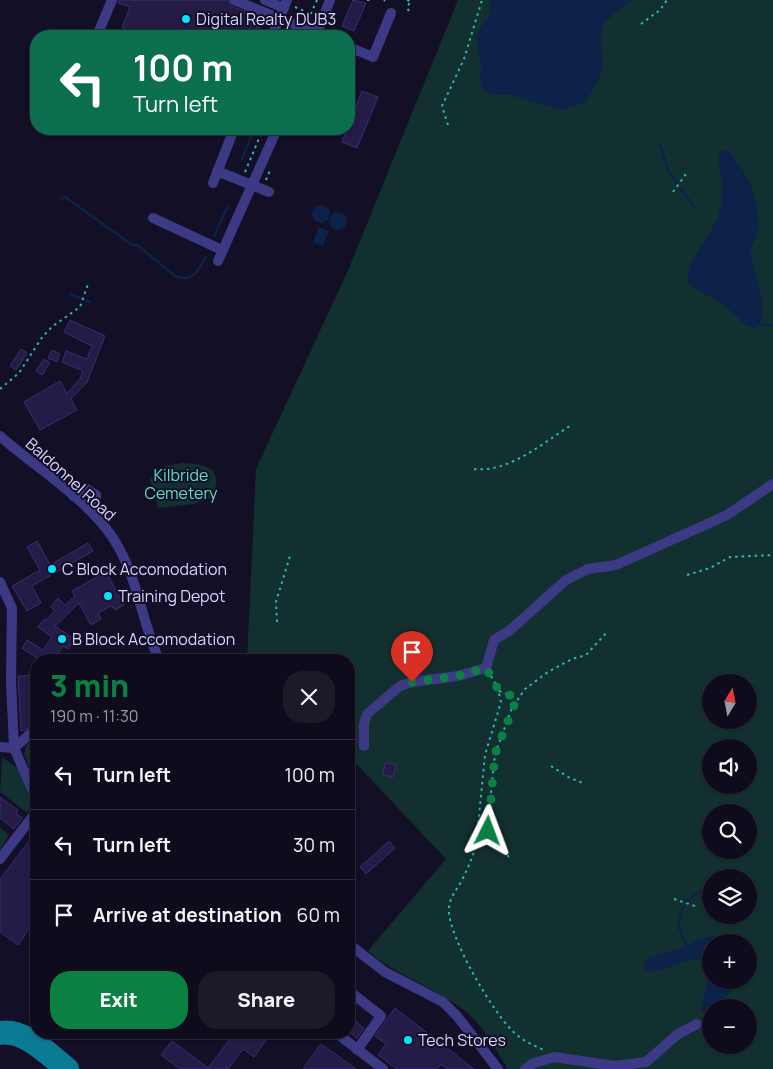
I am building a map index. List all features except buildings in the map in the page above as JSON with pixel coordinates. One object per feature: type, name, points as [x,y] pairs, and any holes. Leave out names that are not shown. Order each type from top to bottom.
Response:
[{"type":"street","points":[[102,30],[112,0]]},
{"type":"street","points":[[234,0],[305,29]]},
{"type":"street","points":[[265,0],[286,4],[274,30]]},
{"type":"street","points":[[321,30],[330,0]]},
{"type":"street","points":[[355,50],[372,57],[391,13]]},
{"type":"street","points":[[212,183],[232,135]]},
{"type":"street","points":[[218,261],[240,208],[245,204],[274,135]]},
{"type":"street","points":[[217,171],[269,192]]},
{"type":"street","points":[[153,218],[222,250]]},
{"type":"street","name":"Baldonnel Road","points":[[0,436],[73,496],[109,532],[120,550],[157,654]]},
{"type":"street","points":[[364,746],[364,724],[367,714],[373,706],[400,686],[412,682],[458,676],[486,668],[494,640],[509,631],[566,580],[588,569],[616,566],[727,515],[773,484]]},
{"type":"street","points":[[73,496],[85,488],[96,495],[95,516]]},
{"type":"street","points":[[0,582],[12,608],[11,680],[14,748],[30,784]]},
{"type":"street","points":[[0,747],[14,748],[30,734]]},
{"type":"street","points":[[0,859],[30,820]]},
{"type":"street","points":[[355,949],[385,972],[443,1002],[457,1016],[498,1069]]},
{"type":"street","points":[[355,996],[381,1016],[357,1050]]},
{"type":"street","points":[[526,1069],[554,1057],[614,1066],[646,1062],[678,1034],[697,1024]]},
{"type":"street","points":[[344,1039],[383,1069]]},
{"type":"path","points":[[305,29],[317,0]]},
{"type":"path","points":[[407,0],[411,1],[407,8],[409,11]]},
{"type":"path","points":[[448,125],[442,106],[464,59],[482,0]]},
{"type":"path","points":[[641,24],[660,10],[667,0]]},
{"type":"path","points":[[298,9],[311,14]]},
{"type":"path","points":[[242,182],[261,135]]},
{"type":"path","points":[[673,192],[686,174]]},
{"type":"path","points":[[0,389],[19,373],[43,336],[53,326],[80,307],[88,284]]},
{"type":"path","points":[[474,469],[491,470],[512,462],[573,424]]},
{"type":"path","points":[[687,575],[710,568],[730,557],[773,555]]},
{"type":"path","points":[[277,622],[276,602],[290,556]]},
{"type":"path","points":[[509,857],[491,837],[488,820],[495,754],[517,698],[548,672],[572,659],[586,655],[608,631]]},
{"type":"path","points":[[486,668],[499,691],[500,710],[485,755],[476,846],[472,860],[450,901],[450,921],[470,968],[507,1025],[517,1035],[554,1057]]},
{"type":"path","points":[[499,691],[517,698]]},
{"type":"path","points":[[551,766],[568,777],[585,784]]},
{"type":"path","points":[[674,899],[695,906]]},
{"type":"green space","points":[[458,0],[773,0],[773,1069],[508,1069],[483,1030],[464,1010],[391,968],[368,951],[446,859],[355,762],[355,654],[247,654],[256,469],[349,268]]},
{"type":"green space","name":"Kilbride Cemetery","points":[[182,463],[211,469],[216,480],[213,497],[194,504],[158,508],[150,480],[162,467]]},
{"type":"green space","points":[[30,743],[30,769],[24,754],[26,745]]},
{"type":"green space","points":[[2,757],[20,770],[30,795],[30,808],[27,813],[0,792]]},
{"type":"green space","points":[[0,827],[9,835],[0,850]]},
{"type":"water","points":[[489,0],[632,0],[611,16],[604,25],[601,37],[602,68],[597,82],[585,103],[561,110],[510,95],[490,94],[482,88],[477,36],[480,27],[489,15]]},
{"type":"water","points":[[723,150],[728,151],[735,159],[747,177],[755,197],[758,229],[751,255],[761,293],[763,312],[756,328],[747,326],[725,306],[688,284],[691,264],[712,229],[720,210],[722,190],[718,156]]},
{"type":"water","points":[[321,205],[327,208],[330,214],[327,220],[321,223],[315,220],[312,214],[315,208]]},
{"type":"water","points":[[338,212],[344,215],[347,221],[344,227],[338,230],[332,227],[329,221],[332,215]]},
{"type":"water","points":[[319,227],[329,231],[323,246],[313,242]]},
{"type":"water","points":[[702,939],[702,961],[700,959],[683,962],[662,970],[644,970],[644,962],[647,958],[682,948]]},
{"type":"water","points":[[706,989],[731,989],[722,999],[704,999]]},
{"type":"waterway","points":[[242,159],[252,135]]},
{"type":"waterway","points":[[660,145],[668,170],[677,183]]},
{"type":"waterway","points":[[681,189],[694,207]]},
{"type":"waterway","points":[[61,199],[65,197],[132,245],[137,245],[175,276],[181,278],[191,277],[206,257]]},
{"type":"waterway","points":[[214,236],[228,206]]},
{"type":"waterway","points":[[70,294],[90,302]]},
{"type":"waterway","points":[[760,324],[773,325]]},
{"type":"waterway","points":[[687,901],[702,889]]},
{"type":"waterway","points":[[683,907],[678,925],[687,946]]},
{"type":"taxiway","points":[[0,1033],[9,1033],[27,1039],[67,1069]]},
{"type":"place","name":"Digital Realty DUB3","points":[[186,19]]},
{"type":"place","name":"C Block Accomodation","points":[[52,569]]},
{"type":"place","name":"Training Depot","points":[[108,596]]},
{"type":"place","name":"B Block Accomodation","points":[[62,639]]},
{"type":"place","name":"Tech Stores","points":[[408,1040]]},
{"type":"route","points":[[412,682],[458,676],[486,668],[499,691],[517,698],[495,754],[488,831]]}]
